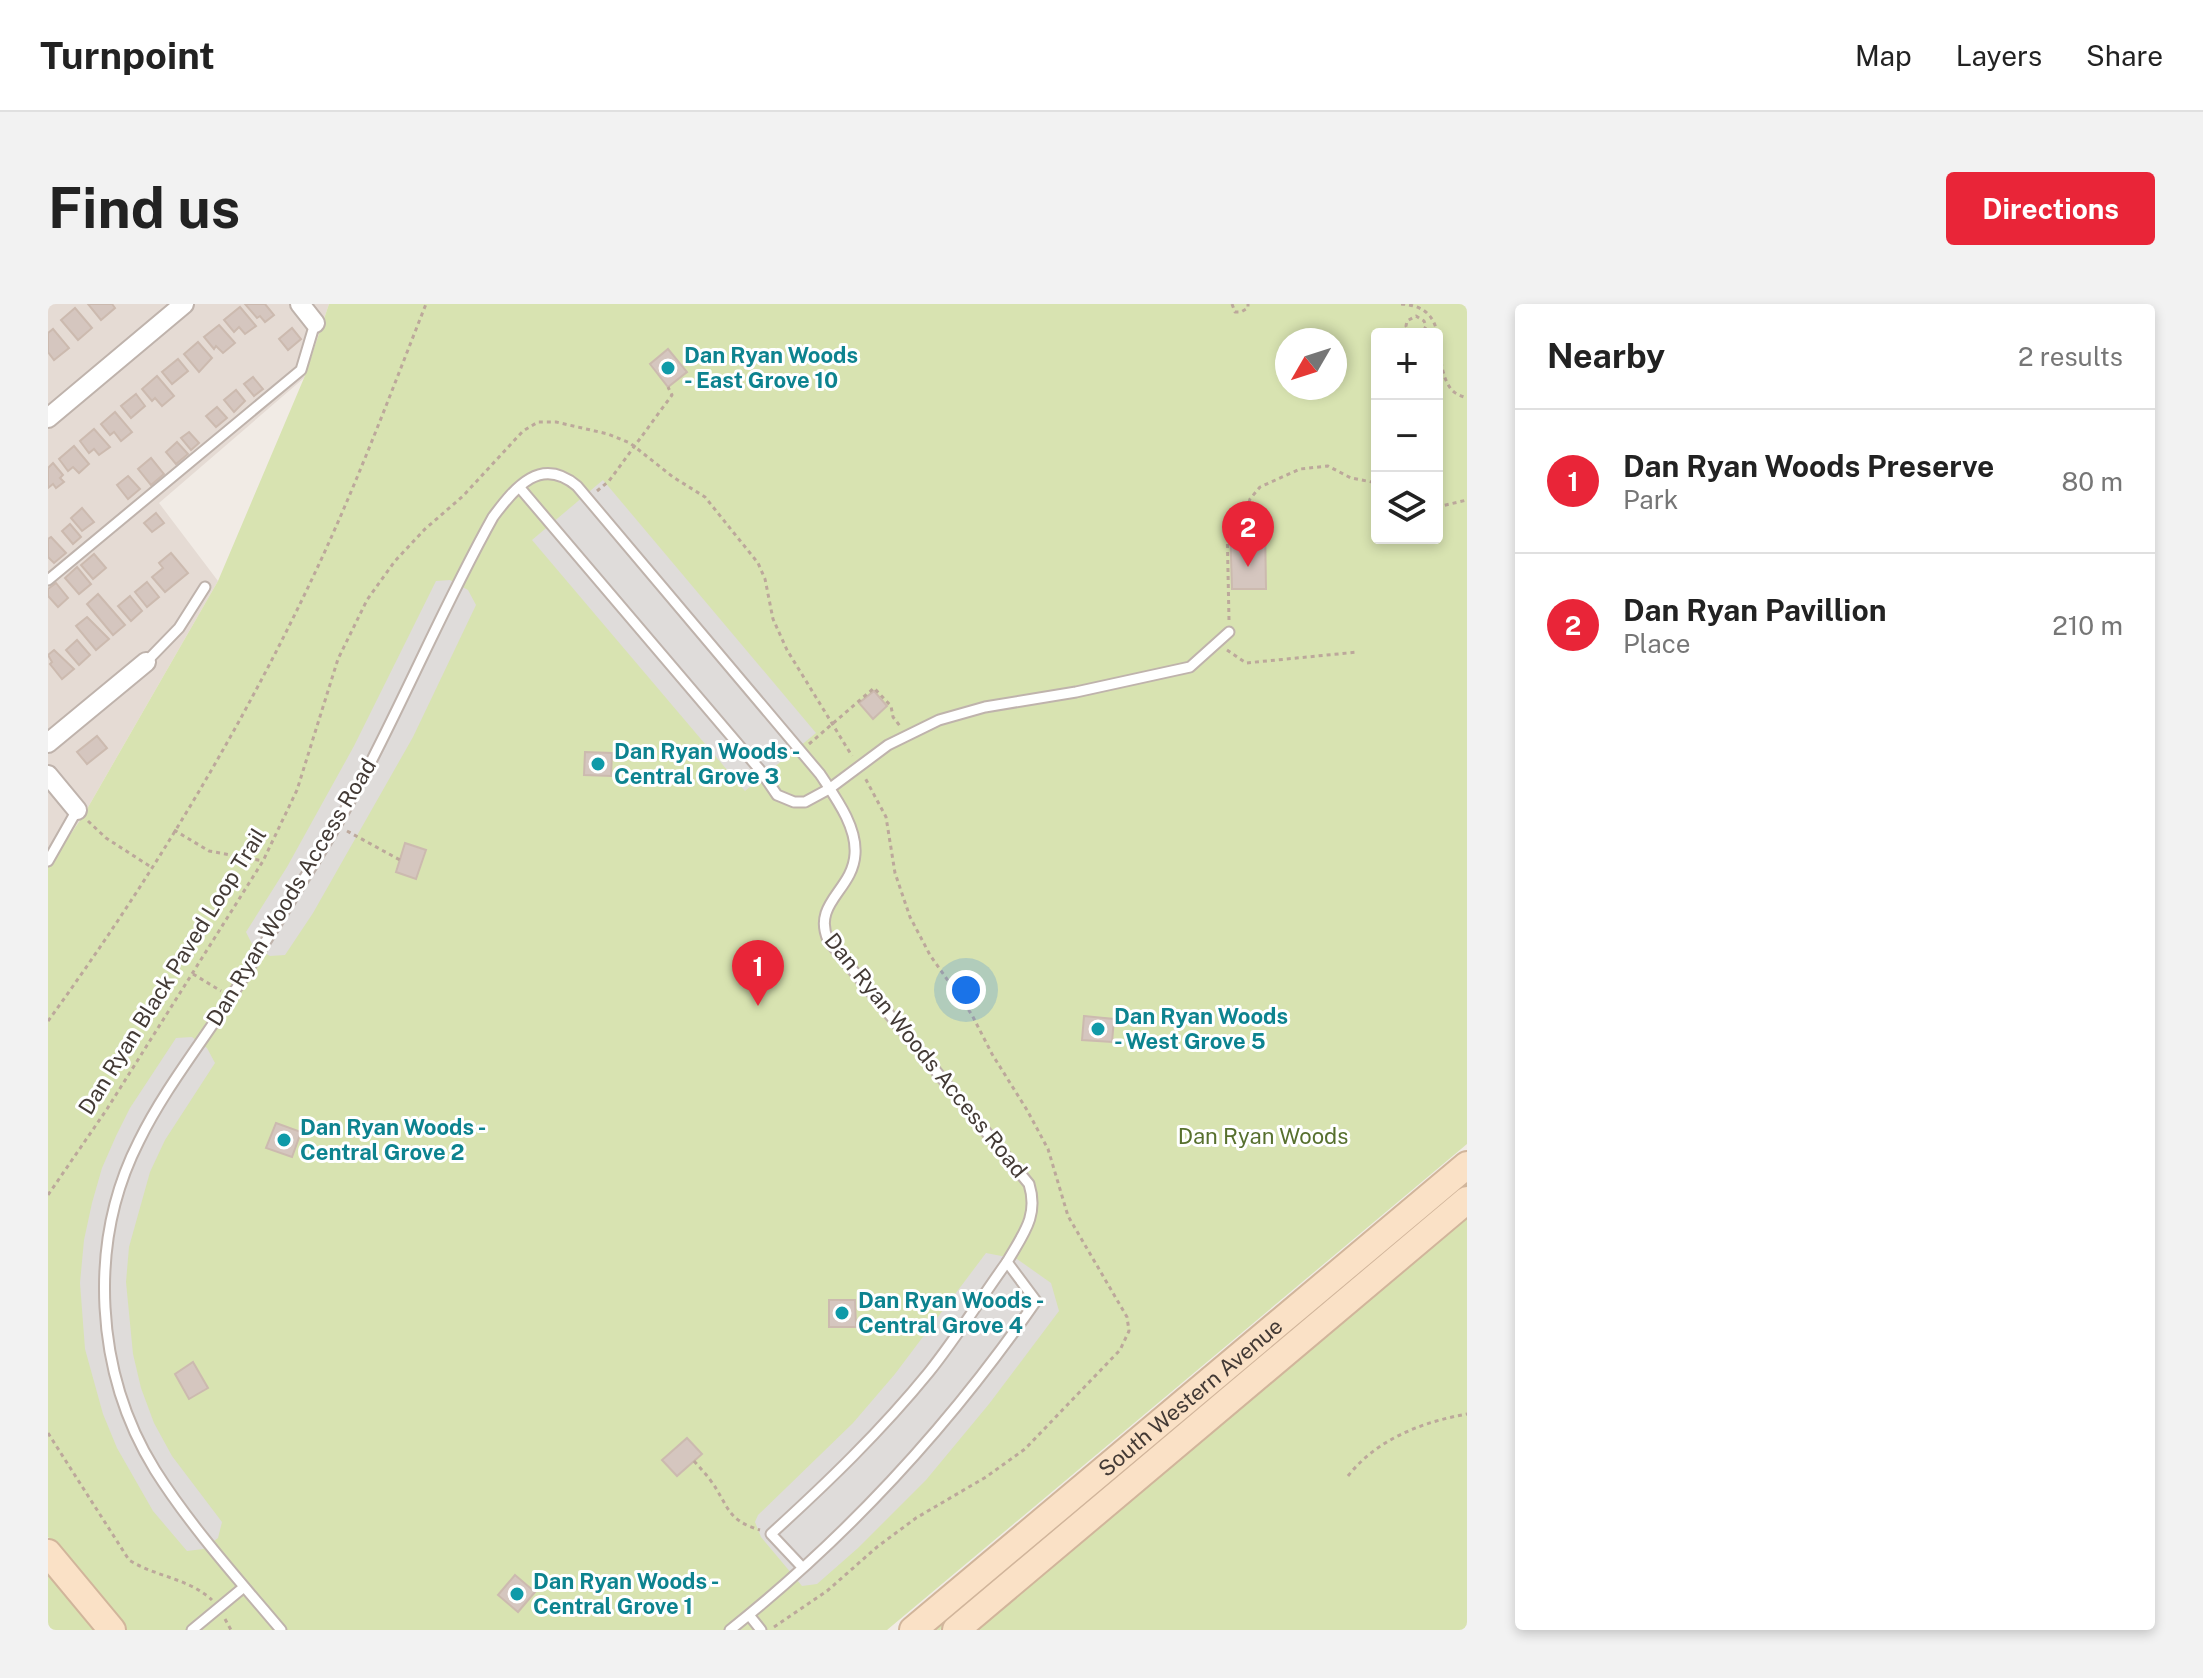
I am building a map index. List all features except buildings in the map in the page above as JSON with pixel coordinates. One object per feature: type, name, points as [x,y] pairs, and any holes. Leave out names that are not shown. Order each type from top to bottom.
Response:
[{"type":"main road","name":"South Western Avenue","points":[[913,1630],[1467,1165]]},
{"type":"main road","name":"South Western Avenue","points":[[956,1630],[1467,1200]]},
{"type":"main road","points":[[48,1553],[112,1630]]},
{"type":"street","points":[[48,418],[184,304]]},
{"type":"street","points":[[300,304],[315,323]]},
{"type":"street","points":[[48,743],[146,662]]},
{"type":"street","points":[[48,775],[77,810]]},
{"type":"lane","points":[[48,580],[301,370],[315,323]]},
{"type":"lane","name":"Dan Ryan Woods Access Road","points":[[281,1630],[244,1587],[155,1469],[134,1430],[119,1391],[105,1315],[107,1240],[115,1202],[139,1141],[160,1104],[231,997],[337,826],[401,706],[484,534],[506,500],[542,472],[565,476],[587,499],[829,789],[848,824],[855,854],[846,883],[823,915],[823,929],[837,951],[1029,1184],[1034,1200],[1031,1220],[1007,1262]]},
{"type":"lane","points":[[520,488],[760,770],[777,795],[794,802],[805,802],[829,789],[888,745],[939,720],[985,707],[1190,667],[1229,632]]},
{"type":"lane","points":[[146,662],[179,628],[205,587]]},
{"type":"lane","points":[[48,861],[77,810]]},
{"type":"lane","points":[[730,1630],[749,1615],[802,1567],[853,1520],[923,1448],[976,1383],[1036,1301],[1007,1262],[952,1342],[904,1401],[848,1462],[771,1534],[802,1567]]},
{"type":"lane","points":[[192,1630],[244,1587]]},
{"type":"lane","points":[[749,1615],[761,1630]]},
{"type":"path","points":[[48,1021],[174,830],[257,684],[320,562],[426,304]]},
{"type":"path","points":[[1232,304],[1235,312],[1248,308],[1248,304]]},
{"type":"path","points":[[1401,304],[1422,309],[1433,318],[1437,328]]},
{"type":"path","points":[[1407,328],[1412,305]]},
{"type":"path","points":[[1411,318],[1421,317],[1425,328]]},
{"type":"path","points":[[1443,362],[1452,392],[1467,398]]},
{"type":"path","points":[[587,499],[609,481],[672,395],[668,387]]},
{"type":"path","name":"Dan Ryan Black Paved Loop Trail","points":[[48,1195],[107,1109],[263,861],[297,790],[338,659],[367,600],[395,561],[425,529],[463,496],[523,431],[538,422],[556,422],[608,434],[634,447],[705,497],[758,563],[765,579],[773,619],[787,650],[877,796],[886,817],[895,873],[910,917],[930,955],[972,1015],[1048,1149],[1068,1216],[1127,1317],[1129,1331],[1120,1350],[1025,1449],[986,1477],[916,1518],[827,1591],[774,1627]]},
{"type":"path","points":[[1229,632],[1227,523],[1248,506],[1255,492],[1300,469],[1315,465],[1328,466],[1351,478],[1371,482]]},
{"type":"path","points":[[1443,506],[1467,500]]},
{"type":"path","points":[[1217,643],[1246,663],[1358,652]]},
{"type":"path","points":[[800,751],[874,688],[891,706],[893,717]]},
{"type":"path","points":[[77,810],[106,838],[151,867]]},
{"type":"path","points":[[337,826],[400,860]]},
{"type":"path","points":[[174,830],[209,851],[263,861]]},
{"type":"path","points":[[192,973],[231,997]]},
{"type":"path","points":[[1348,1476],[1360,1461],[1386,1442],[1431,1422],[1467,1414]]},
{"type":"path","points":[[48,1433],[129,1560],[145,1570],[196,1587],[211,1598],[231,1630]]},
{"type":"path","points":[[694,1461],[736,1520],[771,1534]]},
{"type":"shaded area","points":[[48,304],[329,304],[304,378],[159,503],[218,581],[83,816],[48,867]]},
{"type":"shaded area","points":[[603,480],[816,733],[745,791],[532,540]]},
{"type":"shaded area","points":[[450,580],[468,590],[476,605],[413,737],[313,913],[285,955],[270,956],[253,946],[246,932],[287,867],[354,746],[436,581]]},
{"type":"shaded area","points":[[192,1037],[207,1048],[215,1063],[165,1140],[150,1172],[129,1247],[126,1282],[133,1354],[154,1423],[172,1456],[222,1522],[218,1538],[203,1549],[187,1551],[153,1511],[117,1448],[103,1414],[85,1349],[80,1283],[84,1240],[92,1203],[116,1136],[130,1108],[176,1038]]},
{"type":"shaded area","points":[[986,1253],[1017,1259],[1051,1283],[1059,1311],[989,1404],[926,1480],[817,1584],[802,1586],[761,1537],[755,1522],[758,1515],[853,1423],[895,1374]]},
{"type":"green space","name":"Dan Ryan Woods","points":[[329,304],[1467,304],[1467,1144],[887,1630],[127,1630],[48,1537],[48,867],[83,816],[218,581],[304,378]]},
{"type":"green space","points":[[1467,1178],[1467,1188],[940,1630],[929,1630]]},
{"type":"green space","points":[[1467,1218],[1467,1630],[977,1630]]},
{"type":"green space","points":[[48,1573],[96,1630],[48,1630]]},
{"type":"place","name":"Dan Ryan Woods - East Grove 10","points":[[668,368]]},
{"type":"place","name":"Dan Ryan Pavillion","points":[[1248,567]]},
{"type":"place","name":"Dan Ryan Woods - Central Grove 3","points":[[598,764]]},
{"type":"place","name":"Dan Ryan Woods Preserve","points":[[758,1006]]},
{"type":"place","name":"Dan Ryan Woods - West Grove 5","points":[[1098,1029]]},
{"type":"place","name":"Dan Ryan Woods - Central Grove 2","points":[[284,1140]]},
{"type":"place","name":"Dan Ryan Woods - Central Grove 4","points":[[842,1313]]},
{"type":"place","name":"Dan Ryan Woods - Central Grove 1","points":[[517,1594]]}]
